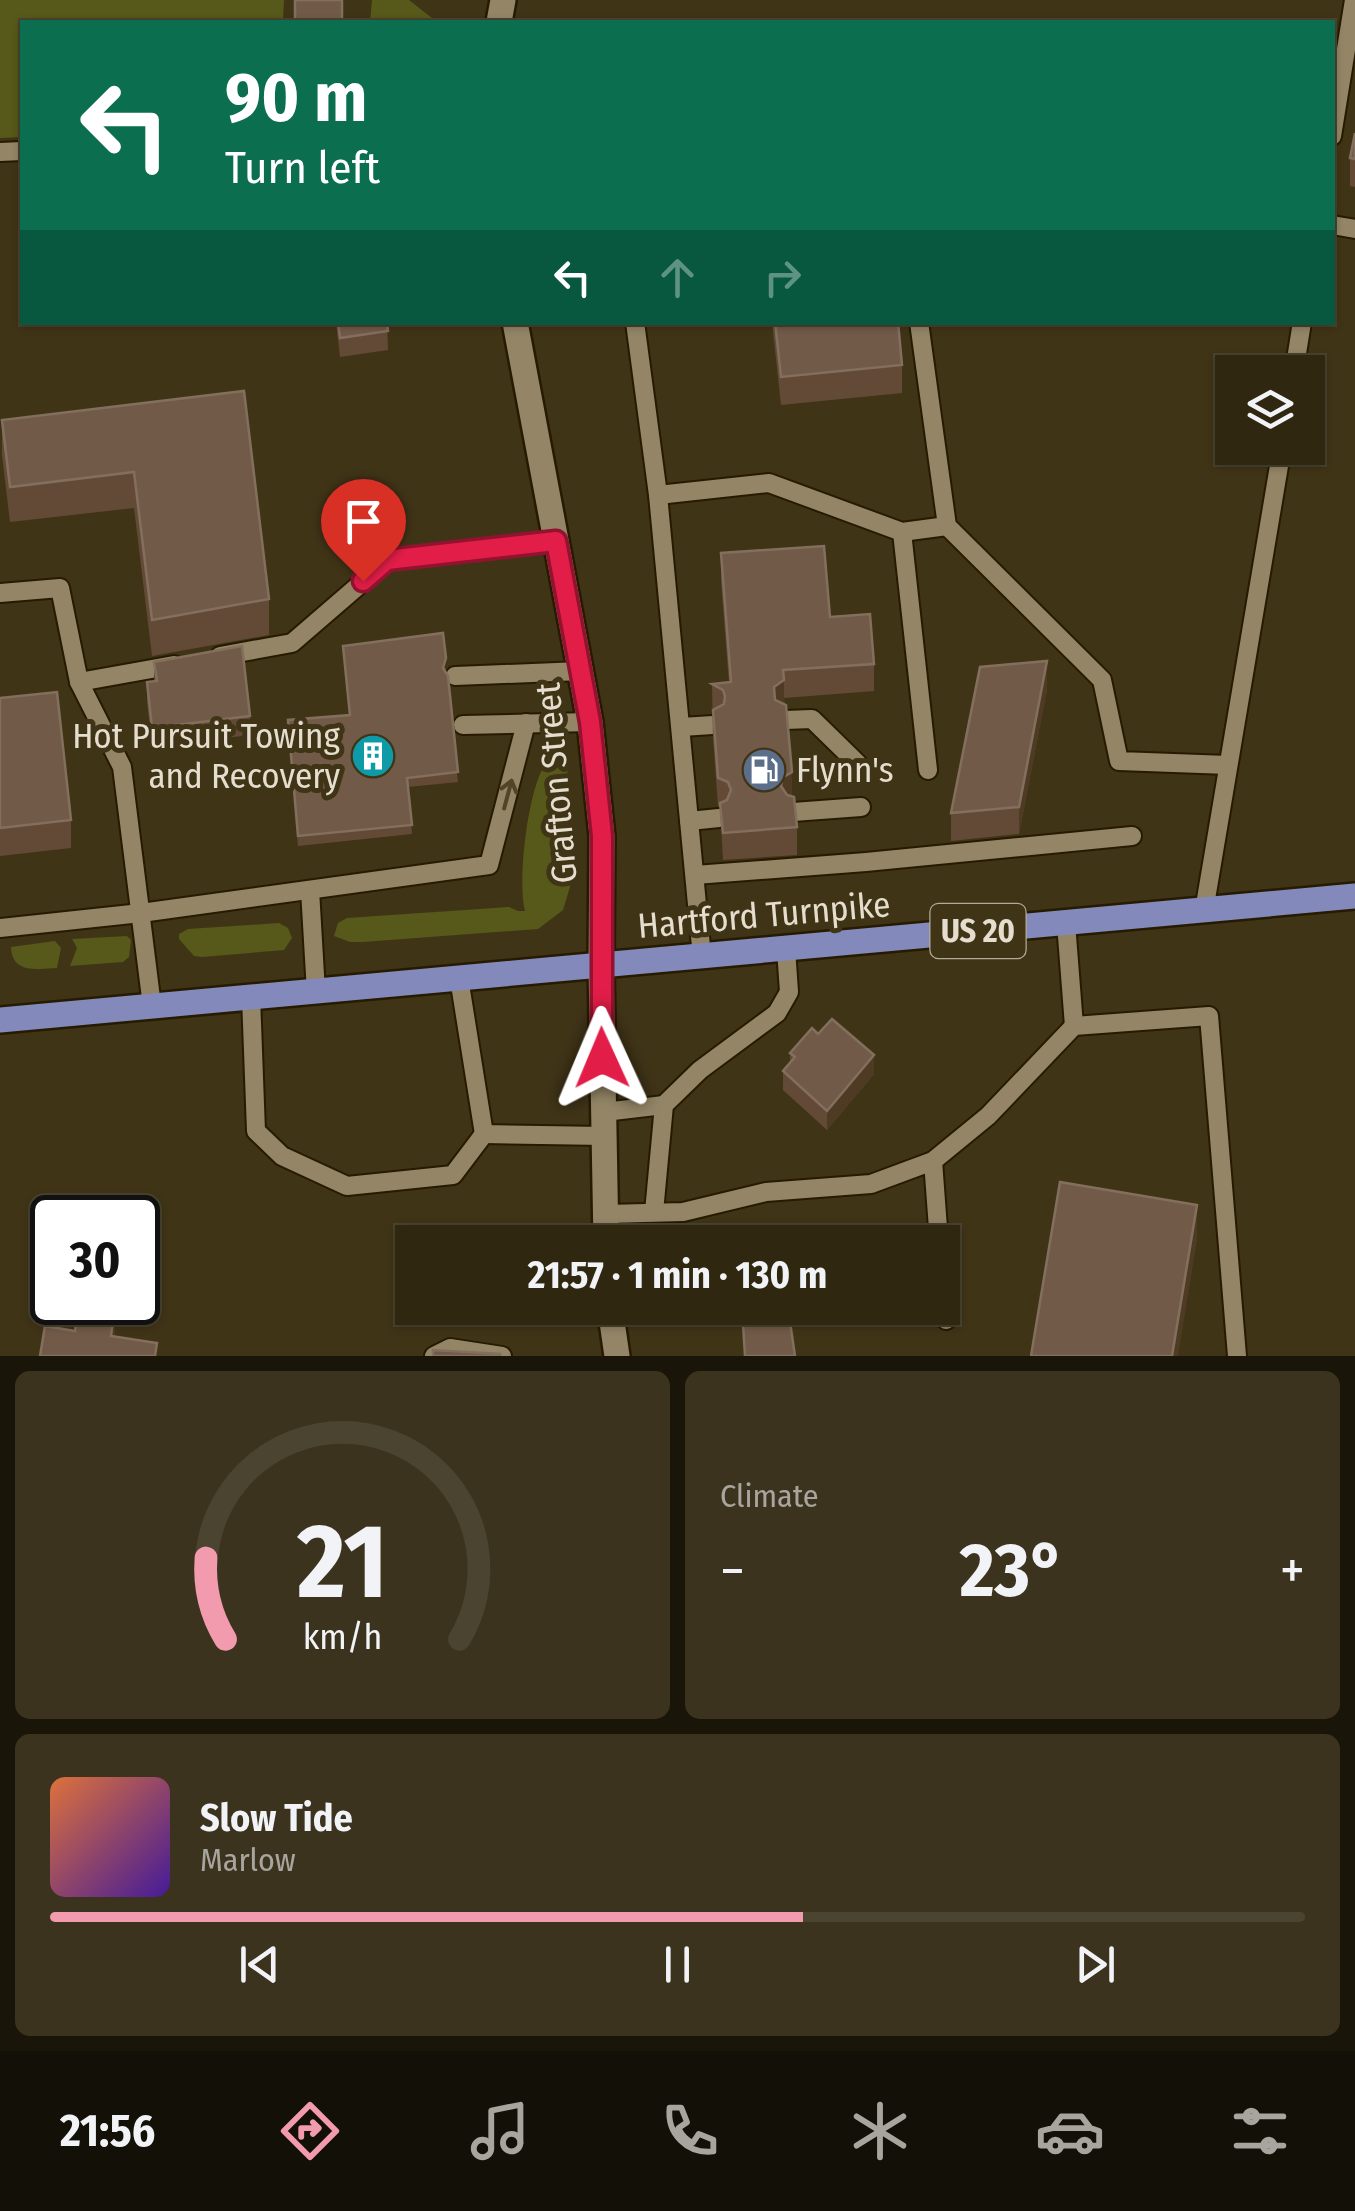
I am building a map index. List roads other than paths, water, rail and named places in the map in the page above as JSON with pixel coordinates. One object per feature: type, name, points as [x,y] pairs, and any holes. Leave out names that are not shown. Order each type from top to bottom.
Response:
[{"type":"main road","name":"Hartford Turnpike","points":[[0,1020],[1353,896]]},
{"type":"street","name":"Grafton Street","points":[[516,325],[590,722],[602,836],[606,1225]]},
{"type":"street","points":[[612,1325],[617,1356]]},
{"type":"lane","points":[[1335,117],[1354,0]]},
{"type":"lane","points":[[635,325],[658,495],[702,957]]},
{"type":"lane","points":[[919,325],[947,526],[1102,680],[1119,761],[1228,765]]},
{"type":"lane","points":[[1297,355],[1302,325]]},
{"type":"lane","points":[[1204,910],[1279,465]]},
{"type":"lane","points":[[658,495],[769,484],[902,532],[947,526]]},
{"type":"lane","points":[[902,532],[928,770]]},
{"type":"lane","points":[[80,682],[292,643],[387,560],[556,541]]},
{"type":"lane","points":[[0,593],[60,588],[80,682],[122,767],[152,1006]]},
{"type":"lane","points":[[455,676],[581,671]]},
{"type":"lane","points":[[785,720],[812,719],[858,764]]},
{"type":"lane","points":[[462,725],[590,722]]},
{"type":"lane","points":[[0,928],[489,866],[526,723]]},
{"type":"lane","points":[[682,726],[713,725]]},
{"type":"lane","points":[[793,812],[861,807]]},
{"type":"lane","points":[[689,822],[720,818]]},
{"type":"lane","points":[[694,875],[1132,836]]},
{"type":"lane","points":[[310,890],[316,992]]},
{"type":"lane","points":[[1066,923],[1074,1026]]},
{"type":"lane","points":[[484,1134],[604,1124],[664,1106],[700,1070],[777,1013],[789,992],[786,949]]},
{"type":"lane","points":[[252,998],[256,1131],[282,1156],[347,1186],[453,1174],[484,1134],[458,978]]},
{"type":"lane","points":[[606,1214],[682,1212],[766,1192],[871,1184],[933,1161],[988,1116],[1074,1026],[1209,1016],[1237,1356]]},
{"type":"lane","points":[[654,1212],[664,1106]]},
{"type":"lane","points":[[933,1161],[939,1225]]},
{"type":"lane","points":[[434,1356],[450,1348],[502,1356]]},
{"type":"place","name":"Hot Pursuit Towing and Recovery","points":[[373,756]]},
{"type":"place","name":"Flynn's","points":[[764,770]]}]
